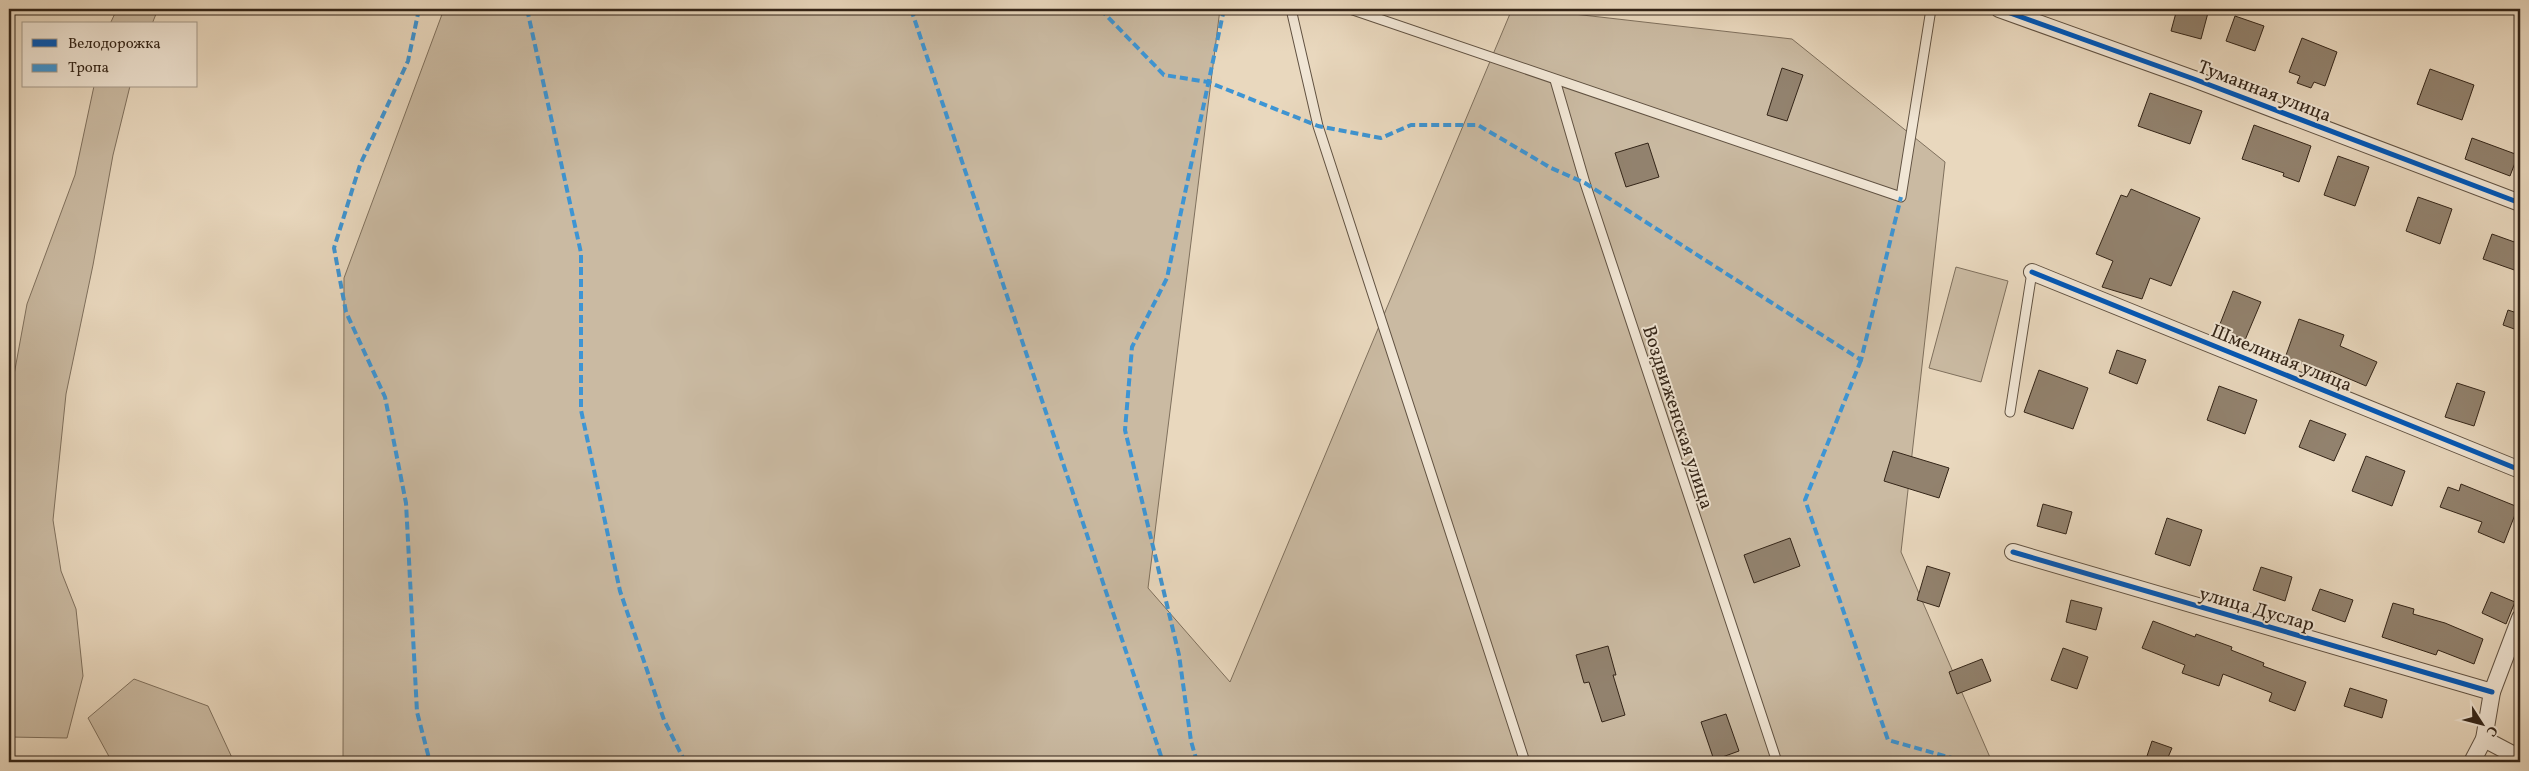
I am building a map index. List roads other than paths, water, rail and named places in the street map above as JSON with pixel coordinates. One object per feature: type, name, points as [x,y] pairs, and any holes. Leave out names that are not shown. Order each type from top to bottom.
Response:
[{"type":"street","name":"Туманная улица","points":[[1999,9],[2194,79],[2520,203]]},
{"type":"street","name":"Шмелиная улица","points":[[2032,272],[2520,470]]},
{"type":"street","name":"улица Дуслар","points":[[2014,552],[2492,692]]},
{"type":"street","points":[[2472,762],[2484,740],[2492,692],[2520,618]]},
{"type":"street","points":[[2484,740],[2520,758]]},
{"type":"lane","points":[[1291,9],[1318,126],[1525,762]]},
{"type":"lane","points":[[1350,9],[1901,197],[1931,9]]},
{"type":"lane","name":"Воздвиженская улица","points":[[1555,80],[1585,184],[1777,762]]},
{"type":"lane","points":[[2010,412],[2032,272]]}]
